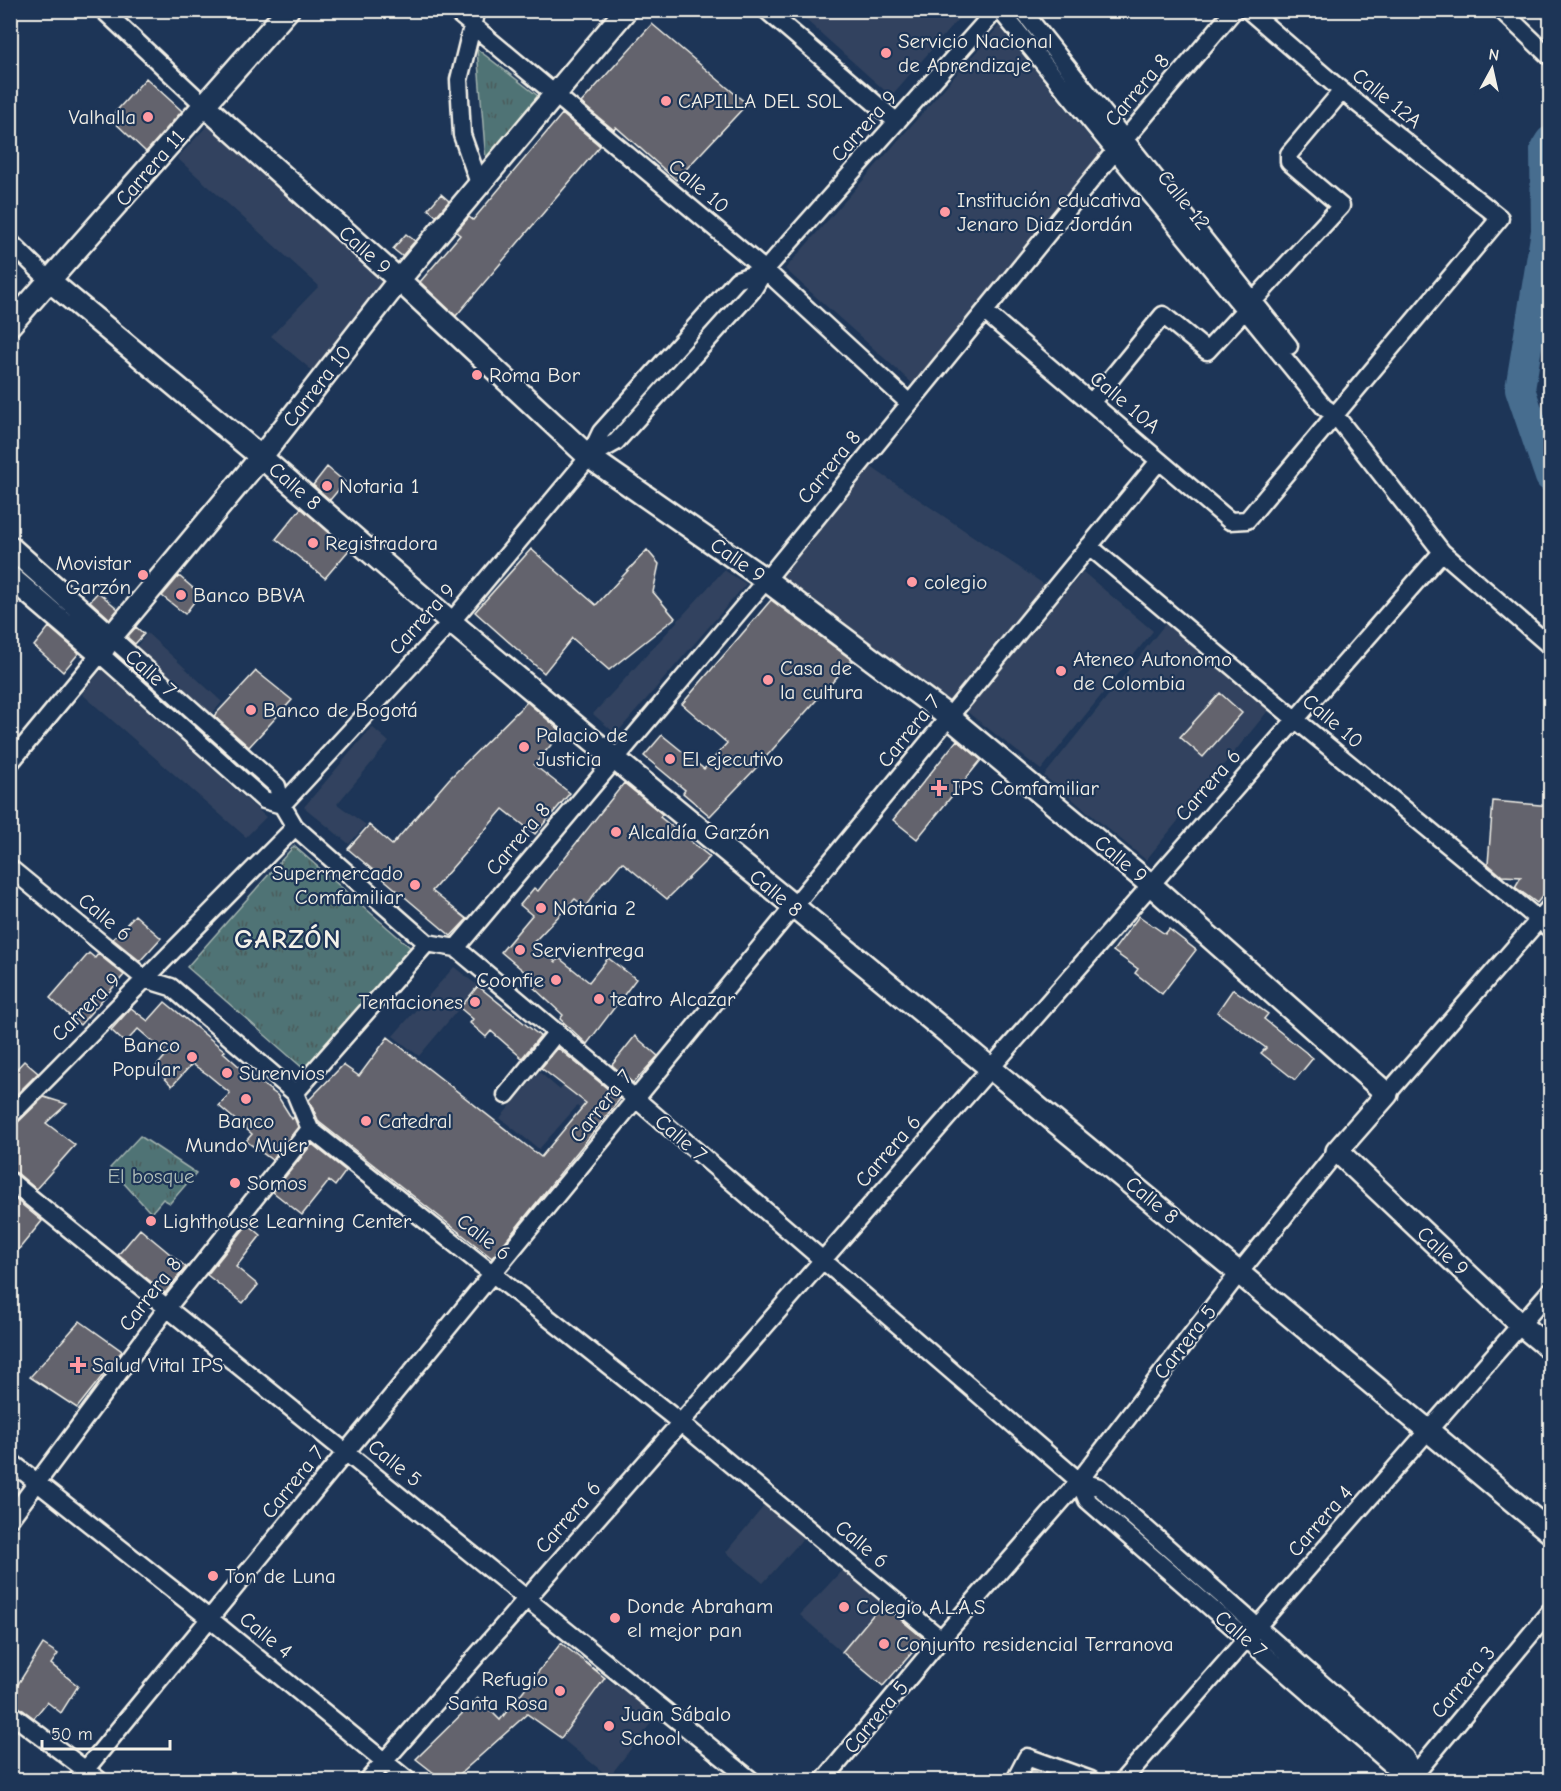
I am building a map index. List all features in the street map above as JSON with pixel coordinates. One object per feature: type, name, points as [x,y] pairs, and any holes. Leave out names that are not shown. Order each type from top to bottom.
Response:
[{"type":"main road","name":"Carrera 11","points":[[10,325],[51,282],[288,10]]},
{"type":"main road","name":"Carrera 10","points":[[106,646],[261,457],[399,280],[626,10]]},
{"type":"main road","name":"Calle 9","points":[[205,106],[399,280],[589,457],[766,580],[949,717],[1151,885],[1387,1094]]},
{"type":"main road","name":"Calle 8","points":[[51,282],[261,457],[451,622],[793,908],[991,1068],[1551,1532]]},
{"type":"main road","name":"Calle 7","points":[[10,547],[106,646]]},
{"type":"main road","name":"Calle 7","points":[[10,577],[106,646]]},
{"type":"main road","name":"Carrera 5","points":[[1337,1151],[1387,1094]]},
{"type":"main road","name":"Calle 9","points":[[1337,1151],[1521,1325],[1551,1349]]},
{"type":"street","name":"Calle 9","points":[[103,10],[205,106]]},
{"type":"street","name":"Calle 10","points":[[454,10],[475,19],[554,95],[765,270],[909,403]]},
{"type":"street","points":[[766,10],[897,122]]},
{"type":"street","name":"Carrera 9","points":[[589,457],[616,442],[752,291],[765,270],[998,10]]},
{"type":"street","name":"Calle 12","points":[[998,10],[1120,145]]},
{"type":"street","name":"Calle 12","points":[[1022,10],[1120,145],[1249,306],[1324,407],[1335,415],[1443,552],[1551,646]]},
{"type":"street","name":"Carrera 8","points":[[456,948],[766,580],[1120,145],[1234,10]]},
{"type":"street","name":"Calle 12A","points":[[1248,10],[1342,91],[1500,218],[1335,415]]},
{"type":"street","points":[[1501,10],[1551,57]]},
{"type":"street","points":[[475,19],[459,80],[462,135],[480,186]]},
{"type":"street","points":[[1091,402],[1163,315],[1207,351],[1341,206],[1289,162],[1288,158],[1342,91]]},
{"type":"street","name":"Calle 8","points":[[10,242],[51,282]]},
{"type":"street","name":"Carrera 9","points":[[282,805],[451,622],[589,457],[601,432],[651,376],[738,280],[765,270]]},
{"type":"street","name":"Calle 10A","points":[[985,312],[1230,521],[1247,520],[1335,415]]},
{"type":"street","points":[[703,319],[716,332]]},
{"type":"street","points":[[651,376],[665,388]]},
{"type":"street","name":"Carrera 7","points":[[87,1777],[210,1619],[1159,460]]},
{"type":"street","name":"Calle 10","points":[[1089,546],[1545,925]]},
{"type":"street","name":"Carrera 6","points":[[368,1780],[1443,552]]},
{"type":"street","name":"Carrera 10","points":[[10,764],[106,646]]},
{"type":"street","name":"Calle 7","points":[[106,646],[264,800],[282,805]]},
{"type":"street","points":[[282,805],[295,828],[427,943],[456,948]]},
{"type":"street","name":"Carrera 9","points":[[10,1116],[295,828]]},
{"type":"street","name":"Calle 6","points":[[10,868],[145,980],[171,987],[295,1093],[310,1130],[681,1423],[941,1639]]},
{"type":"street","name":"Carrera 5","points":[[1387,1094],[1545,925],[1551,907]]},
{"type":"street","points":[[295,1093],[427,943]]},
{"type":"street","name":"Calle 7","points":[[456,948],[636,1099],[1079,1481],[1087,1500],[1252,1633],[1395,1768],[1416,1778]]},
{"type":"street","points":[[506,1095],[556,1032]]},
{"type":"street","name":"Carrera 8","points":[[10,1519],[167,1308],[310,1130]]},
{"type":"street","name":"Carrera 5","points":[[824,1780],[941,1639],[1079,1481],[1239,1273],[1337,1151]]},
{"type":"street","name":"Calle 5","points":[[10,1181],[751,1780]]},
{"type":"street","name":"Carrera 4","points":[[1123,1780],[1551,1291]]},
{"type":"street","name":"Calle 4","points":[[10,1461],[210,1619],[407,1780]]},
{"type":"street","name":"Carrera 3","points":[[1416,1778],[1551,1611]]},
{"type":"street","points":[[10,1713],[87,1777]]},
{"type":"street","points":[[1015,1780],[1027,1757],[1091,1780]]},
{"type":"shaded area","name":"Servicio Nacional de Aprendizaje","points":[[796,11],[965,11],[891,96]]},
{"type":"shaded area","name":"Institución educativa Jenaro Diaz Jordán","points":[[999,26],[1103,154],[913,384],[785,269]]},
{"type":"shaded area","points":[[209,124],[388,284],[314,372],[271,336],[319,286],[177,158]]},
{"type":"shaded area","name":"colegio","points":[[868,465],[1048,587],[953,708],[777,576]]},
{"type":"shaded area","points":[[724,570],[746,584],[616,734],[593,714]]},
{"type":"shaded area","name":"Ateneo Autonomo de Colombia","points":[[1083,572],[1153,631],[1041,770],[966,711]]},
{"type":"shaded area","points":[[1166,623],[1271,707],[1146,860],[1044,776]]},
{"type":"shaded area","points":[[147,633],[222,702],[205,721],[133,651]]},
{"type":"shaded area","points":[[102,669],[266,817],[246,837],[82,694]]},
{"type":"shaded area","points":[[372,727],[389,742],[337,804],[366,825],[349,844],[304,807]]},
{"type":"shaded area","points":[[454,967],[478,986],[419,1056],[393,1036]]},
{"type":"shaded area","points":[[582,1062],[625,1095],[601,1125],[577,1106],[539,1149],[500,1118],[539,1072],[560,1090]]},
{"type":"shaded area","points":[[769,1500],[808,1533],[763,1583],[726,1552]]},
{"type":"shaded area","name":"Colegio A.L.A.S","points":[[847,1565],[888,1598],[842,1652],[800,1615]]},
{"type":"shaded area","name":"Juan Sábalo School","points":[[605,1678],[658,1714],[609,1777],[561,1738]]},
{"type":"green space","points":[[477,49],[542,99],[486,161]]},
{"type":"green space","points":[[294,846],[412,949],[305,1070],[187,967]]},
{"type":"green space","name":"El bosque","points":[[140,1136],[196,1173],[170,1203],[163,1199],[151,1213],[110,1168]]},
{"type":"building","name":"CAPILLA DEL SOL","points":[[652,24],[747,104],[676,180],[616,127],[614,130],[581,103]]},
{"type":"building","points":[[146,78],[182,111],[146,152],[110,118]]},
{"type":"building","points":[[562,114],[600,146],[456,316],[420,282],[460,235],[456,232],[469,217],[473,220]]},
{"type":"building","points":[[441,194],[449,201],[436,216],[428,209]]},
{"type":"building","points":[[406,234],[415,241],[402,256],[393,249]]},
{"type":"building","name":"Notaria 1","points":[[327,467],[345,482],[330,500],[313,485]]},
{"type":"building","name":"Registradora","points":[[301,508],[349,550],[325,578],[276,539]]},
{"type":"building","points":[[531,549],[596,605],[647,550],[659,564],[653,592],[675,618],[609,670],[572,638],[544,673],[475,612]]},
{"type":"building","name":"Banco BBVA","points":[[179,576],[200,594],[185,614],[162,596]]},
{"type":"building","points":[[98,592],[118,609],[110,619],[90,601]]},
{"type":"building","name":"Casa de la cultura","points":[[771,600],[852,660],[710,816],[683,793],[685,790],[644,756],[662,735],[704,769],[727,743],[682,704]]},
{"type":"building","points":[[49,627],[79,653],[63,672],[34,646]]},
{"type":"building","points":[[136,627],[144,634],[135,644],[127,637]]},
{"type":"building","name":"Banco de Bogotá","points":[[256,671],[292,700],[249,747],[214,716]]},
{"type":"building","points":[[1220,693],[1242,713],[1203,757],[1180,737]]},
{"type":"building","points":[[527,702],[562,732],[534,765],[570,793],[535,834],[503,809],[432,891],[467,919],[451,936],[348,849],[369,825],[392,845],[449,779]]},
{"type":"building","name":"IPS Comfamiliar","points":[[957,740],[981,760],[917,839],[893,820]]},
{"type":"building","points":[[624,783],[662,814],[660,817],[710,857],[667,899],[622,862],[585,907],[575,899],[532,944],[556,962],[559,958],[589,982],[608,958],[636,979],[587,1044],[560,1019],[563,1015],[534,988],[538,983],[501,952],[532,915],[520,905],[534,888],[538,891]]},
{"type":"building","points":[[1493,801],[1551,806],[1551,885],[1537,903],[1515,887],[1521,877],[1502,876],[1488,864]]},
{"type":"building","points":[[135,915],[161,938],[140,961],[113,939]]},
{"type":"building","points":[[1139,916],[1165,934],[1169,929],[1196,950],[1162,994],[1135,973],[1138,969],[1113,951]]},
{"type":"building","points":[[89,953],[95,958],[98,954],[124,975],[80,1025],[50,998]]},
{"type":"building","points":[[478,986],[540,1036],[522,1058],[491,1031],[486,1037],[470,1023],[473,1019],[460,1008]]},
{"type":"building","points":[[1233,989],[1268,1014],[1264,1019],[1313,1058],[1295,1080],[1261,1053],[1266,1048],[1217,1012]]},
{"type":"building","points":[[165,1002],[225,1051],[223,1052],[243,1070],[277,1095],[292,1119],[294,1117],[298,1127],[272,1160],[246,1141],[252,1134],[219,1106],[230,1093],[207,1074],[192,1064],[172,1086],[155,1068],[167,1054],[138,1029],[125,1043],[111,1030],[131,1008],[148,1021]]},
{"type":"building","points":[[635,1036],[658,1056],[633,1083],[612,1065]]},
{"type":"building","points":[[388,1037],[541,1157],[586,1103],[541,1068],[558,1048],[620,1099],[492,1258],[319,1122],[309,1100],[343,1065],[359,1076]]},
{"type":"building","points":[[24,1061],[38,1073],[10,1101],[10,1076]]},
{"type":"building","points":[[44,1097],[67,1104],[46,1123],[75,1145],[36,1189],[17,1173],[10,1171],[10,1126],[17,1123]]},
{"type":"building","points":[[312,1144],[346,1171],[335,1186],[329,1181],[302,1215],[273,1192]]},
{"type":"building","points":[[10,1195],[42,1221],[10,1260]]},
{"type":"building","points":[[248,1224],[261,1235],[236,1267],[258,1285],[243,1303],[207,1275]]},
{"type":"building","name":"Lighthouse Learning Center","points":[[140,1229],[186,1267],[165,1293],[118,1255]]},
{"type":"building","name":"Salud Vital IPS","points":[[80,1321],[122,1351],[77,1408],[30,1377]]},
{"type":"building","name":"Conjunto residencial Terranova","points":[[882,1604],[924,1639],[883,1686],[842,1652]]},
{"type":"building","points":[[561,1643],[605,1678],[561,1738],[527,1714],[453,1780],[443,1780],[416,1759],[478,1698],[500,1720]]},
{"type":"building","points":[[43,1644],[58,1654],[51,1664],[78,1686],[61,1713],[47,1702],[34,1718],[10,1703],[10,1697]]},
{"type":"waterway","points":[[1550,141],[1545,149],[1546,231],[1520,389],[1550,477]]},
{"type":"place","name":"Servicio Nacional de Aprendizaje","points":[[886,53]]},
{"type":"place","name":"CAPILLA DEL SOL","points":[[666,101]]},
{"type":"place","name":"Valhalla","points":[[148,117]]},
{"type":"place","name":"Institución educativa Jenaro Diaz Jordán","points":[[945,212]]},
{"type":"place","name":"Roma Bor","points":[[477,375]]},
{"type":"place","name":"Notaria 1","points":[[327,486]]},
{"type":"place","name":"Registradora","points":[[313,543]]},
{"type":"place","name":"Movistar Garzón","points":[[143,575]]},
{"type":"place","name":"colegio","points":[[912,582]]},
{"type":"place","name":"Banco BBVA","points":[[181,595]]},
{"type":"place","name":"Ateneo Autonomo de Colombia","points":[[1061,671]]},
{"type":"place","name":"Casa de la cultura","points":[[768,680]]},
{"type":"place","name":"Banco de Bogotá","points":[[251,710]]},
{"type":"place","name":"Palacio de Justicia","points":[[524,747]]},
{"type":"place","name":"El ejecutivo","points":[[670,759]]},
{"type":"place","name":"IPS Comfamiliar","points":[[939,788]]},
{"type":"place","name":"Alcaldía Garzón","points":[[616,832]]},
{"type":"place","name":"Supermercado Comfamiliar","points":[[415,885]]},
{"type":"place","name":"Notaria 2","points":[[541,908]]},
{"type":"place","name":"Servientrega","points":[[520,950]]},
{"type":"place","name":"Coonfie","points":[[556,980]]},
{"type":"place","name":"teatro Alcazar","points":[[599,999]]},
{"type":"place","name":"Tentaciones","points":[[475,1002]]},
{"type":"place","name":"Banco Popular","points":[[192,1057]]},
{"type":"place","name":"Surenvios","points":[[227,1073]]},
{"type":"place","name":"Banco Mundo Mujer","points":[[246,1099]]},
{"type":"place","name":"Catedral","points":[[366,1121]]},
{"type":"place","name":"Somos","points":[[235,1183]]},
{"type":"place","name":"Lighthouse Learning Center","points":[[151,1221]]},
{"type":"place","name":"Salud Vital IPS","points":[[78,1365]]},
{"type":"place","name":"Ton de Luna","points":[[213,1576]]},
{"type":"place","name":"Colegio A.L.A.S","points":[[844,1607]]},
{"type":"place","name":"Donde Abraham el mejor pan","points":[[615,1618]]},
{"type":"place","name":"Conjunto residencial Terranova","points":[[884,1644]]},
{"type":"place","name":"Refugio Santa Rosa","points":[[560,1691]]},
{"type":"place","name":"Juan Sábalo School","points":[[609,1726]]},
{"type":"district","name":"GARZÓN","points":[[288,939]]}]
